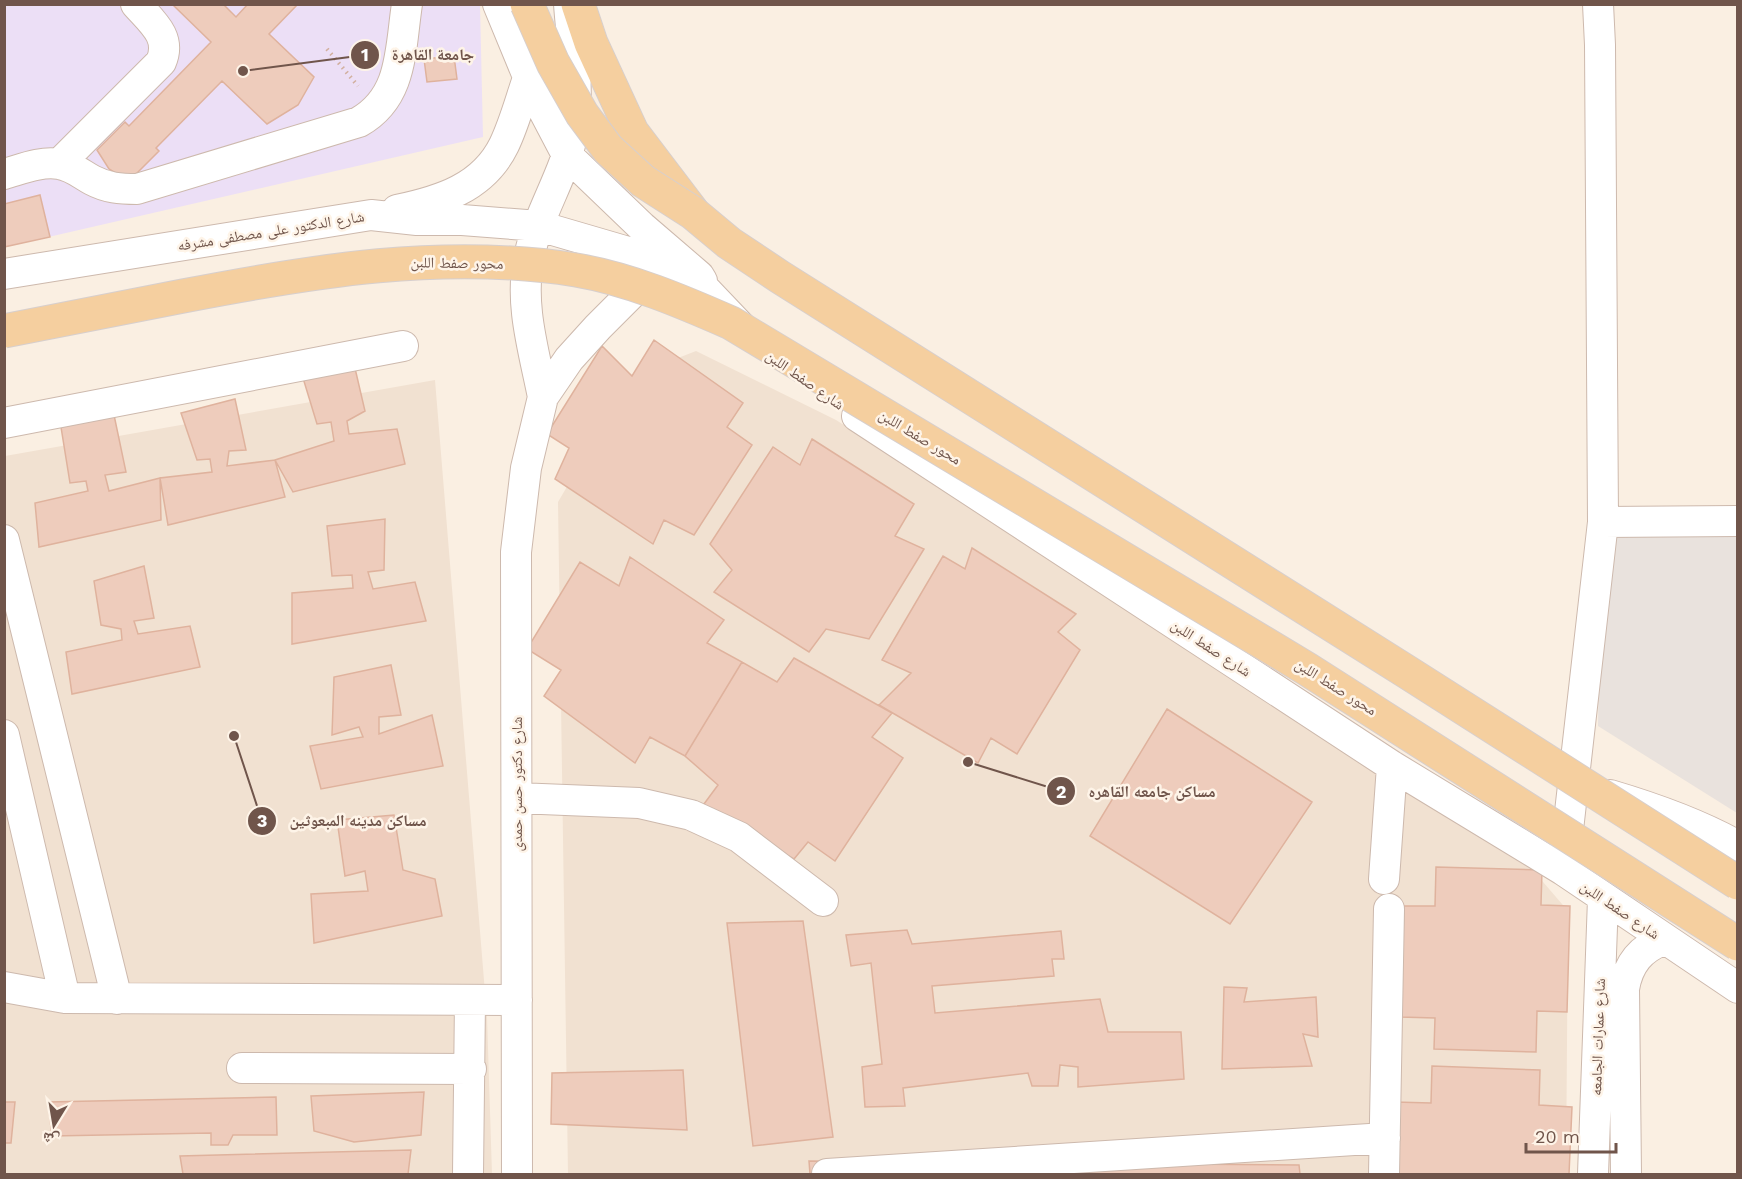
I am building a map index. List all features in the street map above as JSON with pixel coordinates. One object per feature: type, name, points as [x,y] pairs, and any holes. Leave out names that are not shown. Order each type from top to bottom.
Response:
[{"type":"main road","points":[[527,4],[553,63],[582,114],[608,149],[643,181],[693,213],[729,243],[780,277],[1737,883]]},
{"type":"main road","points":[[578,4],[595,53],[632,132],[693,213]]},
{"type":"main road","name":"محور صفط اللبن","points":[[4,330],[231,286],[327,270],[404,263],[521,264],[577,271],[617,280],[687,303],[731,323],[1307,669],[1737,944]]},
{"type":"street","points":[[59,164],[161,62],[164,54],[164,38],[136,4]]},
{"type":"street","points":[[4,174],[45,163],[59,164],[76,169],[105,186],[137,189],[359,122],[378,109],[392,87],[407,4]]},
{"type":"street","name":"شارع صفط اللبن","points":[[498,4],[528,78],[567,155],[621,207],[699,276],[702,285],[754,342],[796,376],[1392,766],[1563,870],[1737,988]]},
{"type":"street","points":[[371,215],[415,206],[456,194],[476,179],[503,147],[556,4]]},
{"type":"street","name":"شارع دكتور حسن حمدى","points":[[543,396],[529,330],[526,294],[529,257],[567,155],[573,131],[575,85],[569,4]]},
{"type":"street","points":[[1563,870],[1603,522],[1598,4]]},
{"type":"street","name":"شارع الدكتور على مصطفى مشرفه","points":[[4,273],[371,215],[417,220],[462,220],[539,226]]},
{"type":"street","name":"شارع صفط اللبن","points":[[539,226],[628,252],[693,286],[702,285]]},
{"type":"street","name":"شارع دكتور حسن حمدى","points":[[517,1174],[516,552],[526,468],[543,396],[569,359],[658,267]]},
{"type":"street","points":[[4,423],[403,346]]},
{"type":"street","points":[[1603,522],[1737,521]]},
{"type":"street","points":[[4,540],[117,999]]},
{"type":"street","points":[[4,735],[65,998]]},
{"type":"street","points":[[1384,879],[1392,766]]},
{"type":"street","points":[[1589,789],[1651,807],[1715,834],[1737,846]]},
{"type":"street","points":[[517,798],[639,803],[691,815],[739,837],[823,901]]},
{"type":"street","name":"شارع عمارات الجامعه","points":[[1593,1174],[1603,899]]},
{"type":"street","points":[[1384,1174],[1389,909]]},
{"type":"street","name":"شارع عمارات الجامعه","points":[[1626,1174],[1624,989],[1626,977],[1637,956],[1664,940]]},
{"type":"street","points":[[4,987],[65,998],[517,1000]]},
{"type":"street","points":[[468,1174],[470,1000]]},
{"type":"street","points":[[242,1068],[471,1069]]},
{"type":"street","points":[[827,1174],[1385,1138]]},
{"type":"path","points":[[327,49],[378,109]]},
{"type":"shaded area","points":[[4,5],[480,5],[483,137],[5,247]]},
{"type":"shaded area","points":[[696,351],[836,420],[1520,855],[1568,911],[1566,1174],[568,1174],[558,502],[632,376]]},
{"type":"shaded area","points":[[435,380],[487,1017],[492,1174],[5,1174],[5,456]]},
{"type":"shaded area","points":[[1737,524],[1737,813],[1598,726],[1601,525]]},
{"type":"building","points":[[172,4],[223,4],[236,17],[248,4],[298,4],[269,34],[314,77],[298,105],[267,124],[222,81],[156,148],[159,151],[129,181],[109,169],[97,150],[125,122],[129,126],[211,42]]},
{"type":"building","points":[[454,56],[457,79],[427,82],[424,59]]},
{"type":"building","points":[[40,195],[50,237],[4,247],[4,204]]},
{"type":"building","points":[[654,340],[743,403],[727,427],[752,445],[694,535],[664,520],[653,544],[555,479],[569,448],[547,434],[602,346],[632,376]]},
{"type":"building","points":[[354,364],[365,411],[347,421],[349,434],[397,429],[405,464],[293,492],[275,460],[334,441],[331,422],[317,424],[303,378]]},
{"type":"building","points":[[235,399],[246,450],[229,451],[227,466],[275,460],[285,497],[168,525],[160,478],[212,472],[210,459],[197,460],[181,413]]},
{"type":"building","points":[[114,415],[126,472],[105,475],[109,491],[160,478],[161,520],[39,547],[35,503],[88,491],[86,481],[70,483],[61,427]]},
{"type":"building","points":[[812,439],[914,504],[895,536],[924,549],[869,639],[826,629],[809,652],[714,592],[732,570],[710,544],[773,447],[800,465]]},
{"type":"building","points":[[385,519],[384,570],[368,572],[373,589],[415,582],[426,621],[292,644],[292,593],[353,588],[352,575],[332,576],[327,526]]},
{"type":"building","points":[[972,548],[1076,614],[1058,632],[1080,650],[1017,754],[991,738],[978,763],[879,705],[911,673],[882,660],[943,556],[965,569]]},
{"type":"building","points":[[630,557],[724,620],[707,643],[742,662],[685,756],[650,737],[635,763],[544,696],[561,670],[527,649],[580,562],[619,586]]},
{"type":"building","points":[[144,566],[154,618],[134,621],[138,634],[190,626],[200,667],[72,694],[66,652],[122,640],[121,629],[101,625],[94,581]]},
{"type":"building","points":[[794,658],[892,713],[872,737],[903,758],[835,861],[808,842],[794,859],[701,808],[718,785],[685,756],[742,662],[777,682]]},
{"type":"building","points":[[391,665],[401,715],[379,717],[379,734],[432,715],[443,766],[321,789],[310,746],[363,737],[359,727],[332,735],[334,677]]},
{"type":"building","points":[[1167,709],[1312,802],[1230,924],[1090,836]]},
{"type":"building","points":[[394,815],[403,870],[435,879],[442,916],[314,943],[311,894],[368,891],[365,871],[345,876],[337,820]]},
{"type":"building","points":[[1436,867],[1542,870],[1541,905],[1570,906],[1567,1012],[1537,1011],[1536,1052],[1434,1049],[1435,1018],[1400,1017],[1404,906],[1435,906]]},
{"type":"building","points":[[803,921],[833,1137],[753,1146],[727,923]]},
{"type":"building","points":[[907,930],[912,944],[1061,931],[1064,959],[1052,959],[1054,976],[932,986],[935,1013],[1100,999],[1108,1032],[1181,1032],[1184,1079],[1078,1087],[1078,1067],[1060,1065],[1058,1086],[1032,1086],[1028,1073],[903,1088],[905,1106],[865,1107],[862,1067],[882,1064],[871,963],[851,966],[846,935]]},
{"type":"building","points":[[1224,987],[1247,988],[1244,1002],[1316,997],[1318,1037],[1303,1034],[1312,1066],[1222,1069]]},
{"type":"building","points":[[1432,1066],[1540,1070],[1539,1105],[1572,1107],[1569,1174],[1392,1174],[1395,1102],[1431,1103]]},
{"type":"building","points":[[683,1070],[687,1130],[551,1124],[552,1073]]},
{"type":"building","points":[[424,1092],[421,1135],[354,1142],[314,1131],[311,1096]]},
{"type":"building","points":[[276,1097],[277,1135],[233,1135],[228,1145],[211,1145],[211,1133],[52,1136],[48,1102]]},
{"type":"building","points":[[4,1102],[15,1102],[11,1143],[4,1143]]},
{"type":"building","points":[[411,1150],[408,1174],[183,1174],[180,1156]]},
{"type":"building","points":[[809,1161],[1299,1165],[1300,1174],[810,1174]]},
{"type":"place","name":"جامعة القاهرة","points":[[243,71]]},
{"type":"place","name":"مساكن مدينه المبعوثين","points":[[234,736]]},
{"type":"place","name":"مساكن جامعه القاهره","points":[[968,762]]}]
